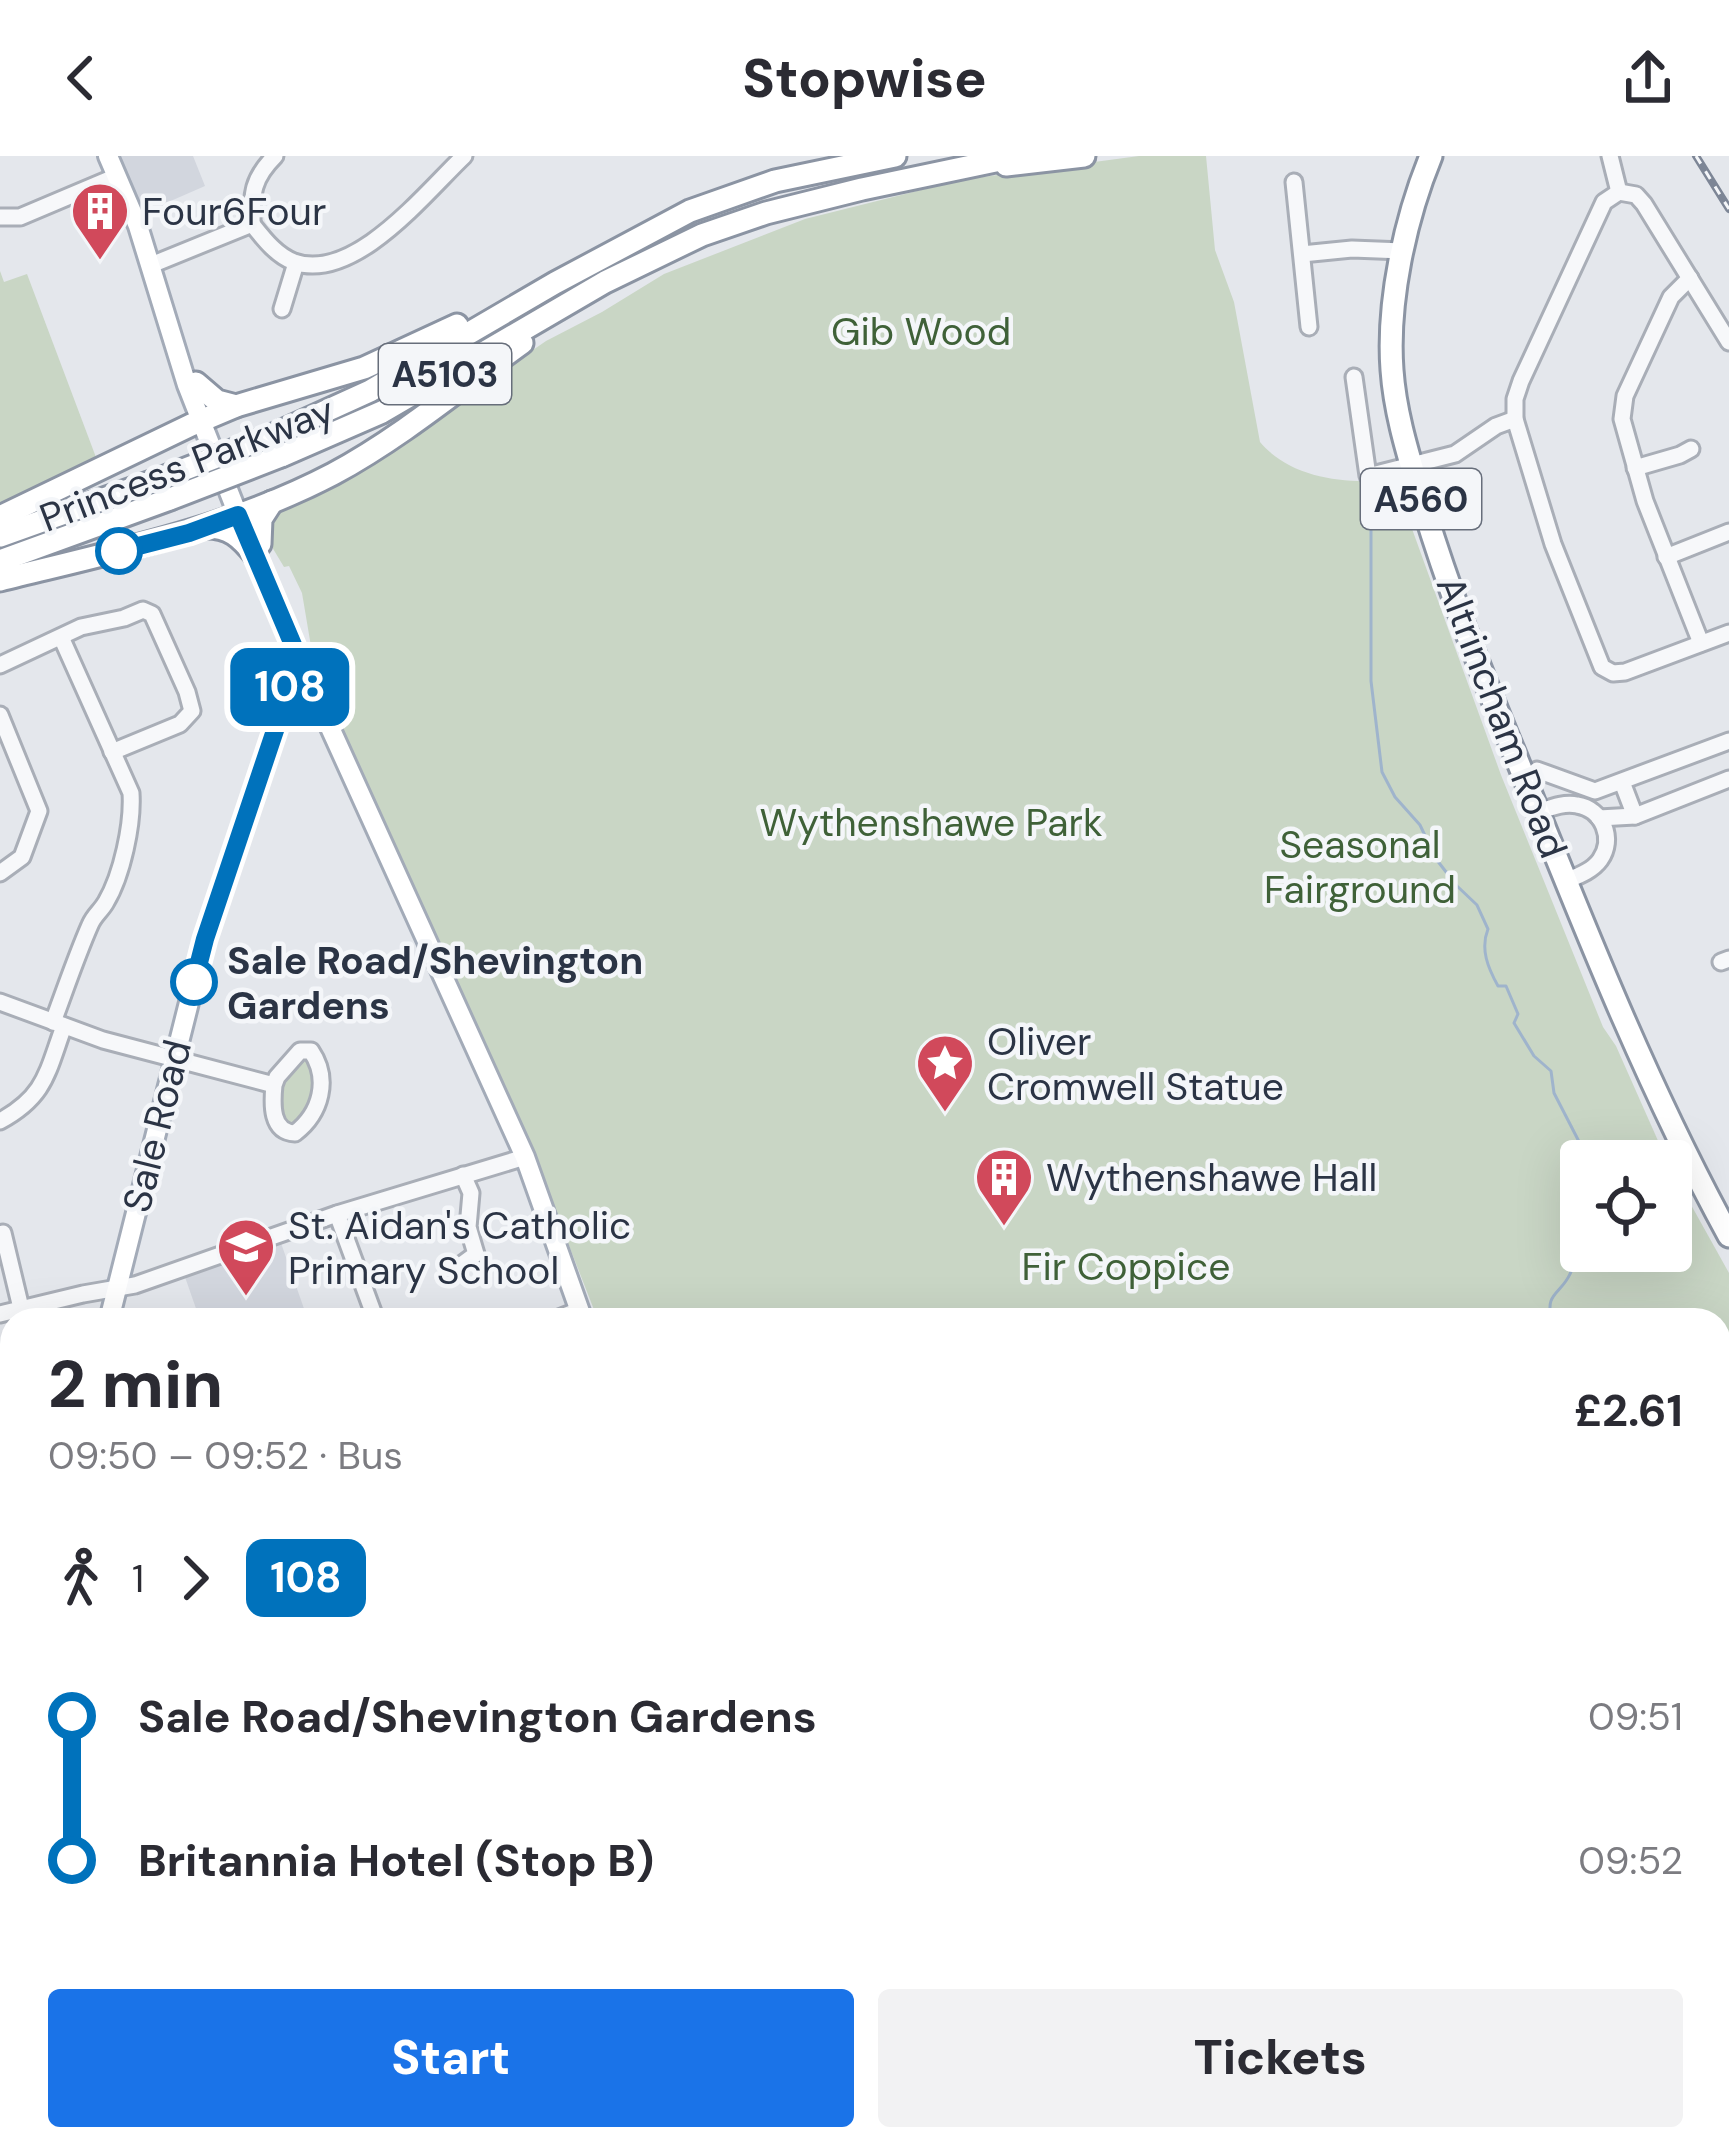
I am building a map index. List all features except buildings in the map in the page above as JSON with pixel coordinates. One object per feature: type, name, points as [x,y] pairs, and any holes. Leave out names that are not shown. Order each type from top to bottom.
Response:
[{"type":"highway","name":"Princess Parkway","points":[[276,446],[636,237],[690,211],[775,181],[895,156]]},
{"type":"highway","name":"Princess Parkway","points":[[0,560],[164,489],[382,412],[605,282],[703,235],[766,213],[1019,156]]},
{"type":"highway","name":"A5103","points":[[934,172],[1084,156]]},
{"type":"highway","name":"Altrincham Road","points":[[1426,161],[1402,251],[1391,351],[1394,389],[1412,466],[1459,615],[1566,881],[1643,1062],[1725,1220]]},
{"type":"highway","points":[[0,580],[206,526],[272,502],[348,465],[605,282]]},
{"type":"highway","points":[[0,517],[236,406],[364,368],[555,284]]},
{"type":"highway","points":[[172,434],[186,416],[194,391],[236,406]]},
{"type":"highway","name":"Princess Parkway","points":[[0,536],[164,489]]},
{"type":"highway","points":[[206,526],[227,529],[257,549],[261,519],[272,502]]},
{"type":"main road","points":[[108,156],[299,659],[525,1156],[579,1308]]},
{"type":"main road","name":"Sale Road","points":[[112,1308],[205,939],[299,659]]},
{"type":"street","points":[[275,156],[262,169],[252,192],[252,224],[272,248],[296,263],[316,266],[334,264],[365,248],[464,156]]},
{"type":"street","points":[[1610,156],[1619,192]]},
{"type":"street","points":[[0,217],[20,218],[117,176]]},
{"type":"street","points":[[1294,182],[1310,327]]},
{"type":"street","points":[[1729,342],[1640,199],[1619,192],[1604,202],[1515,399],[1515,418],[1553,544],[1602,667],[1621,673],[1729,633]]},
{"type":"street","points":[[152,265],[252,224]]},
{"type":"street","points":[[1302,254],[1402,251]]},
{"type":"street","points":[[282,309],[296,263]]},
{"type":"street","points":[[1690,278],[1671,296],[1625,395],[1622,419],[1666,557],[1701,644]]},
{"type":"street","points":[[1354,377],[1368,476],[1455,454],[1515,418]]},
{"type":"street","points":[[1635,468],[1691,449]]},
{"type":"street","points":[[1666,557],[1729,532]]},
{"type":"street","points":[[0,664],[80,627],[143,610],[152,614],[191,711],[180,724],[112,752]]},
{"type":"street","points":[[0,1121],[32,1100],[43,1082],[93,917],[106,902],[124,851],[132,811],[131,793],[61,637]]},
{"type":"street","points":[[0,715],[8,754],[39,811],[22,857],[0,873]]},
{"type":"street","points":[[1538,770],[1590,791],[1729,741]]},
{"type":"street","points":[[1622,782],[1632,816]]},
{"type":"street","points":[[1599,818],[1632,816],[1728,782]]},
{"type":"street","points":[[1538,812],[1575,804],[1599,818],[1606,836],[1599,861],[1566,881]]},
{"type":"street","points":[[1606,836],[1632,816]]},
{"type":"street","points":[[0,1002],[103,1040],[274,1085]]},
{"type":"street","points":[[305,1050],[315,1055],[320,1096],[316,1111],[295,1133],[277,1125],[274,1085],[295,1055],[305,1050]]},
{"type":"street","points":[[3,1233],[21,1308],[135,1285],[337,1214],[525,1156]]},
{"type":"street","points":[[460,1265],[476,1254],[469,1227],[471,1193],[463,1175]]},
{"type":"street","points":[[337,1214],[372,1308]]},
{"type":"shaded area","points":[[108,156],[193,156],[205,186],[134,217]]},
{"type":"shaded area","name":"St. Aidan's Catholic Primary School","points":[[281,1243],[304,1308],[196,1308],[185,1277]]},
{"type":"green space","name":"Wythenshawe Park","points":[[1139,156],[1206,156],[1215,250],[1234,302],[1260,442],[1288,464],[1322,477],[1394,479],[1501,775],[1603,1027],[1658,1140],[1560,1140],[1560,1272],[1692,1272],[1692,1207],[1729,1273],[1729,1308],[593,1308],[529,1143],[316,676],[302,593],[289,566],[284,567],[266,537],[281,510],[382,454],[546,341],[664,274],[805,219],[929,188]]},
{"type":"green space","points":[[0,271],[4,282],[27,274],[97,460],[59,475],[0,509]]},
{"type":"green space","points":[[301,1056],[310,1059],[313,1087],[305,1111],[291,1125],[281,1121],[279,1087]]},
{"type":"waterway","points":[[1371,525],[1371,681],[1382,772],[1395,797],[1420,825],[1436,859],[1477,905],[1488,929],[1485,951],[1491,972],[1498,986],[1506,986],[1518,1014],[1514,1023],[1534,1056],[1551,1071],[1554,1093],[1578,1140]]},
{"type":"waterway","points":[[1550,1308],[1570,1272]]},
{"type":"railway","points":[[1696,156],[1729,209]]},
{"type":"bus line","name":"108","points":[[119,551],[238,515],[299,659],[194,982]]},
{"type":"place","name":"Four6Four","points":[[100,262]]},
{"type":"place","name":"Sale Road/Shevington Gardens","points":[[194,982]]},
{"type":"place","name":"Oliver Cromwell Statue","points":[[945,1114]]},
{"type":"place","name":"Wythenshawe Hall","points":[[1004,1228]]},
{"type":"place","name":"St. Aidan's Catholic Primary School","points":[[246,1298]]},
{"type":"park label","name":"Gib Wood","points":[[921,331]]},
{"type":"park label","name":"Seasonal Fairground","points":[[1360,866]]},
{"type":"park label","name":"Fir Coppice","points":[[1126,1266]]}]
